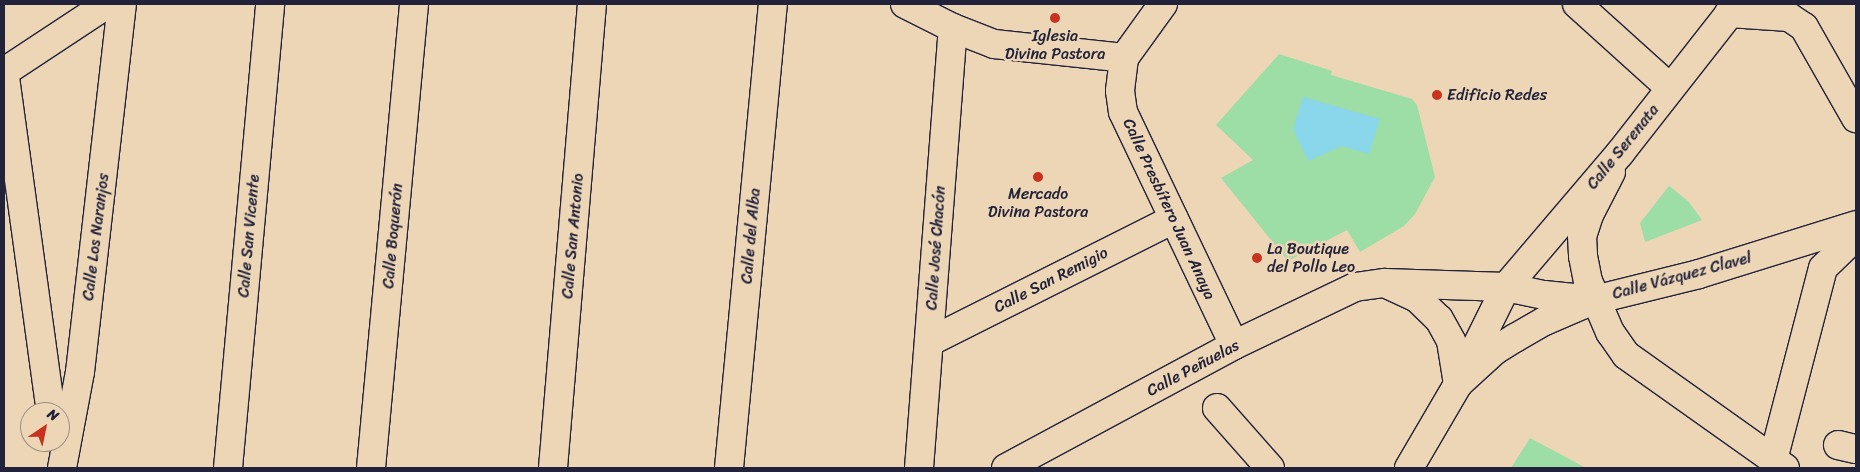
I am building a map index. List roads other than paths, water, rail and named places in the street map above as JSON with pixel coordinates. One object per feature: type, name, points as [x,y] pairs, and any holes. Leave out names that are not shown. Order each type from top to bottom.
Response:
[{"type":"street","points":[[50,402],[4,71],[107,4]]},
{"type":"street","name":"Calle Los Naranjos","points":[[61,468],[80,372],[122,4]]},
{"type":"street","name":"Calle San Vicente","points":[[228,468],[270,4]]},
{"type":"street","name":"Calle Boquerón","points":[[371,468],[414,4]]},
{"type":"street","name":"Calle San Antonio","points":[[553,468],[592,4]]},
{"type":"street","name":"Calle del Alba","points":[[729,468],[773,4]]},
{"type":"street","points":[[906,4],[953,28],[994,44],[1124,58],[1163,4]]},
{"type":"street","points":[[1577,4],[1670,88]]},
{"type":"street","points":[[1733,8],[1789,17],[1804,27],[1856,118]]},
{"type":"street","name":"Calle Serenata","points":[[1458,384],[1506,287],[1620,153],[1733,8]]},
{"type":"street","name":"Calle José Chacón","points":[[919,468],[953,28]]},
{"type":"street","name":"Calle Presbítero Juan Anaya","points":[[1124,58],[1120,91],[1123,112],[1234,345]]},
{"type":"street","points":[[1620,153],[1589,215],[1582,236],[1583,256],[1594,300],[1610,332],[1626,355],[1779,464],[1823,268],[1856,236]]},
{"type":"street","name":"Calle San Remigio","points":[[929,342],[1174,219]]},
{"type":"street","name":"Calle Vázquez Clavel","points":[[1506,287],[1544,295],[1594,300],[1699,274],[1856,226]]},
{"type":"street","points":[[1385,283],[1417,298],[1439,319],[1451,341],[1458,384]]},
{"type":"street","name":"Calle Peñuelas","points":[[1006,468],[1234,345],[1355,287],[1385,283],[1506,287]]},
{"type":"street","points":[[1409,468],[1458,384],[1494,352],[1515,338],[1545,321],[1594,300]]},
{"type":"street","points":[[1217,408],[1270,468]]},
{"type":"street","name":"Calle Los Naranjos","points":[[58,452],[61,468]]},
{"type":"water","points":[[1303,97],[1380,119],[1369,154],[1342,146],[1308,161],[1293,129]]},
{"type":"place","name":"Iglesia Divina Pastora","points":[[1055,18]]},
{"type":"place","name":"Edificio Redes","points":[[1437,95]]},
{"type":"place","name":"Mercado Divina Pastora","points":[[1038,177]]},
{"type":"place","name":"La Boutique del Pollo Leo","points":[[1257,258]]}]
